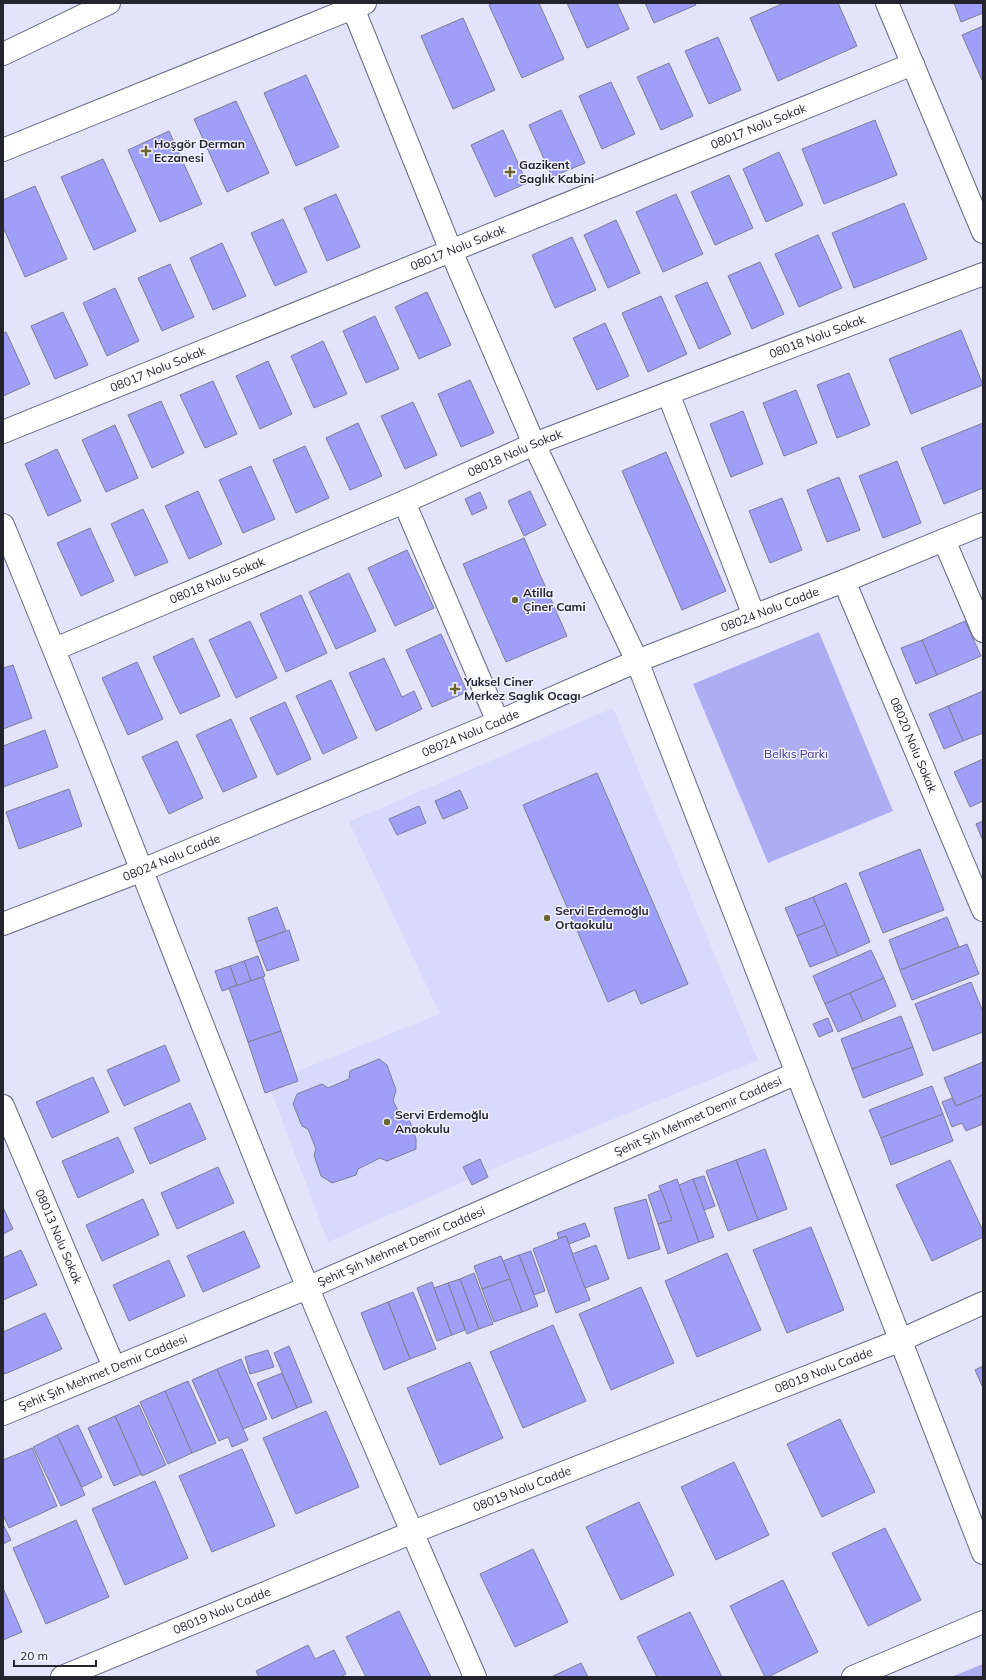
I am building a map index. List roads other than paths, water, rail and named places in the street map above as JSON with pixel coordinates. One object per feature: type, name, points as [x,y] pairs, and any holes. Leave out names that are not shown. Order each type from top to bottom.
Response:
[{"type":"street","points":[[3,54],[110,3]]},
{"type":"street","points":[[887,3],[983,232]]},
{"type":"street","points":[[3,150],[356,5],[451,251],[534,444],[637,661],[983,1552]]},
{"type":"street","name":"08017 Nolu Sokak","points":[[3,432],[913,64]]},
{"type":"street","name":"08018 Nolu Sokak","points":[[55,649],[404,502],[534,444],[983,274]]},
{"type":"street","points":[[668,393],[754,616]]},
{"type":"street","points":[[404,502],[498,722]]},
{"type":"street","name":"08024 Nolu Cadde","points":[[3,924],[140,871],[498,722],[637,661],[844,581],[983,524]]},
{"type":"street","points":[[3,525],[55,649],[140,871],[308,1288],[475,1677]]},
{"type":"street","points":[[944,540],[983,631]]},
{"type":"street","name":"08020 Nolu Sokak","points":[[844,581],[983,910]]},
{"type":"street","name":"Şehit Şıh Mehmet Demir Caddesi","points":[[3,1414],[308,1288],[797,1073]]},
{"type":"street","name":"08013 Nolu Sokak","points":[[3,1106],[114,1367]]},
{"type":"street","name":"08019 Nolu Cadde","points":[[62,1677],[413,1532],[901,1340],[983,1303]]},
{"type":"street","points":[[853,1677],[983,1622]]},
{"type":"place","name":"Hoşgör Derman Eczanesi","points":[[146,151]]},
{"type":"place","name":"Gazikent Saglık Kabini","points":[[510,172]]},
{"type":"place","name":"Atilla Çiner Cami","points":[[515,600]]},
{"type":"place","name":"Yuksel Ciner Merkez Saglık Ocagı","points":[[455,689]]},
{"type":"place","name":"Servi Erdemoğlu Ortaokulu","points":[[547,918]]},
{"type":"place","name":"Servi Erdemoğlu Anaokulu","points":[[387,1122]]},
{"type":"park label","name":"Belkıs Parkı","points":[[796,754]]}]
